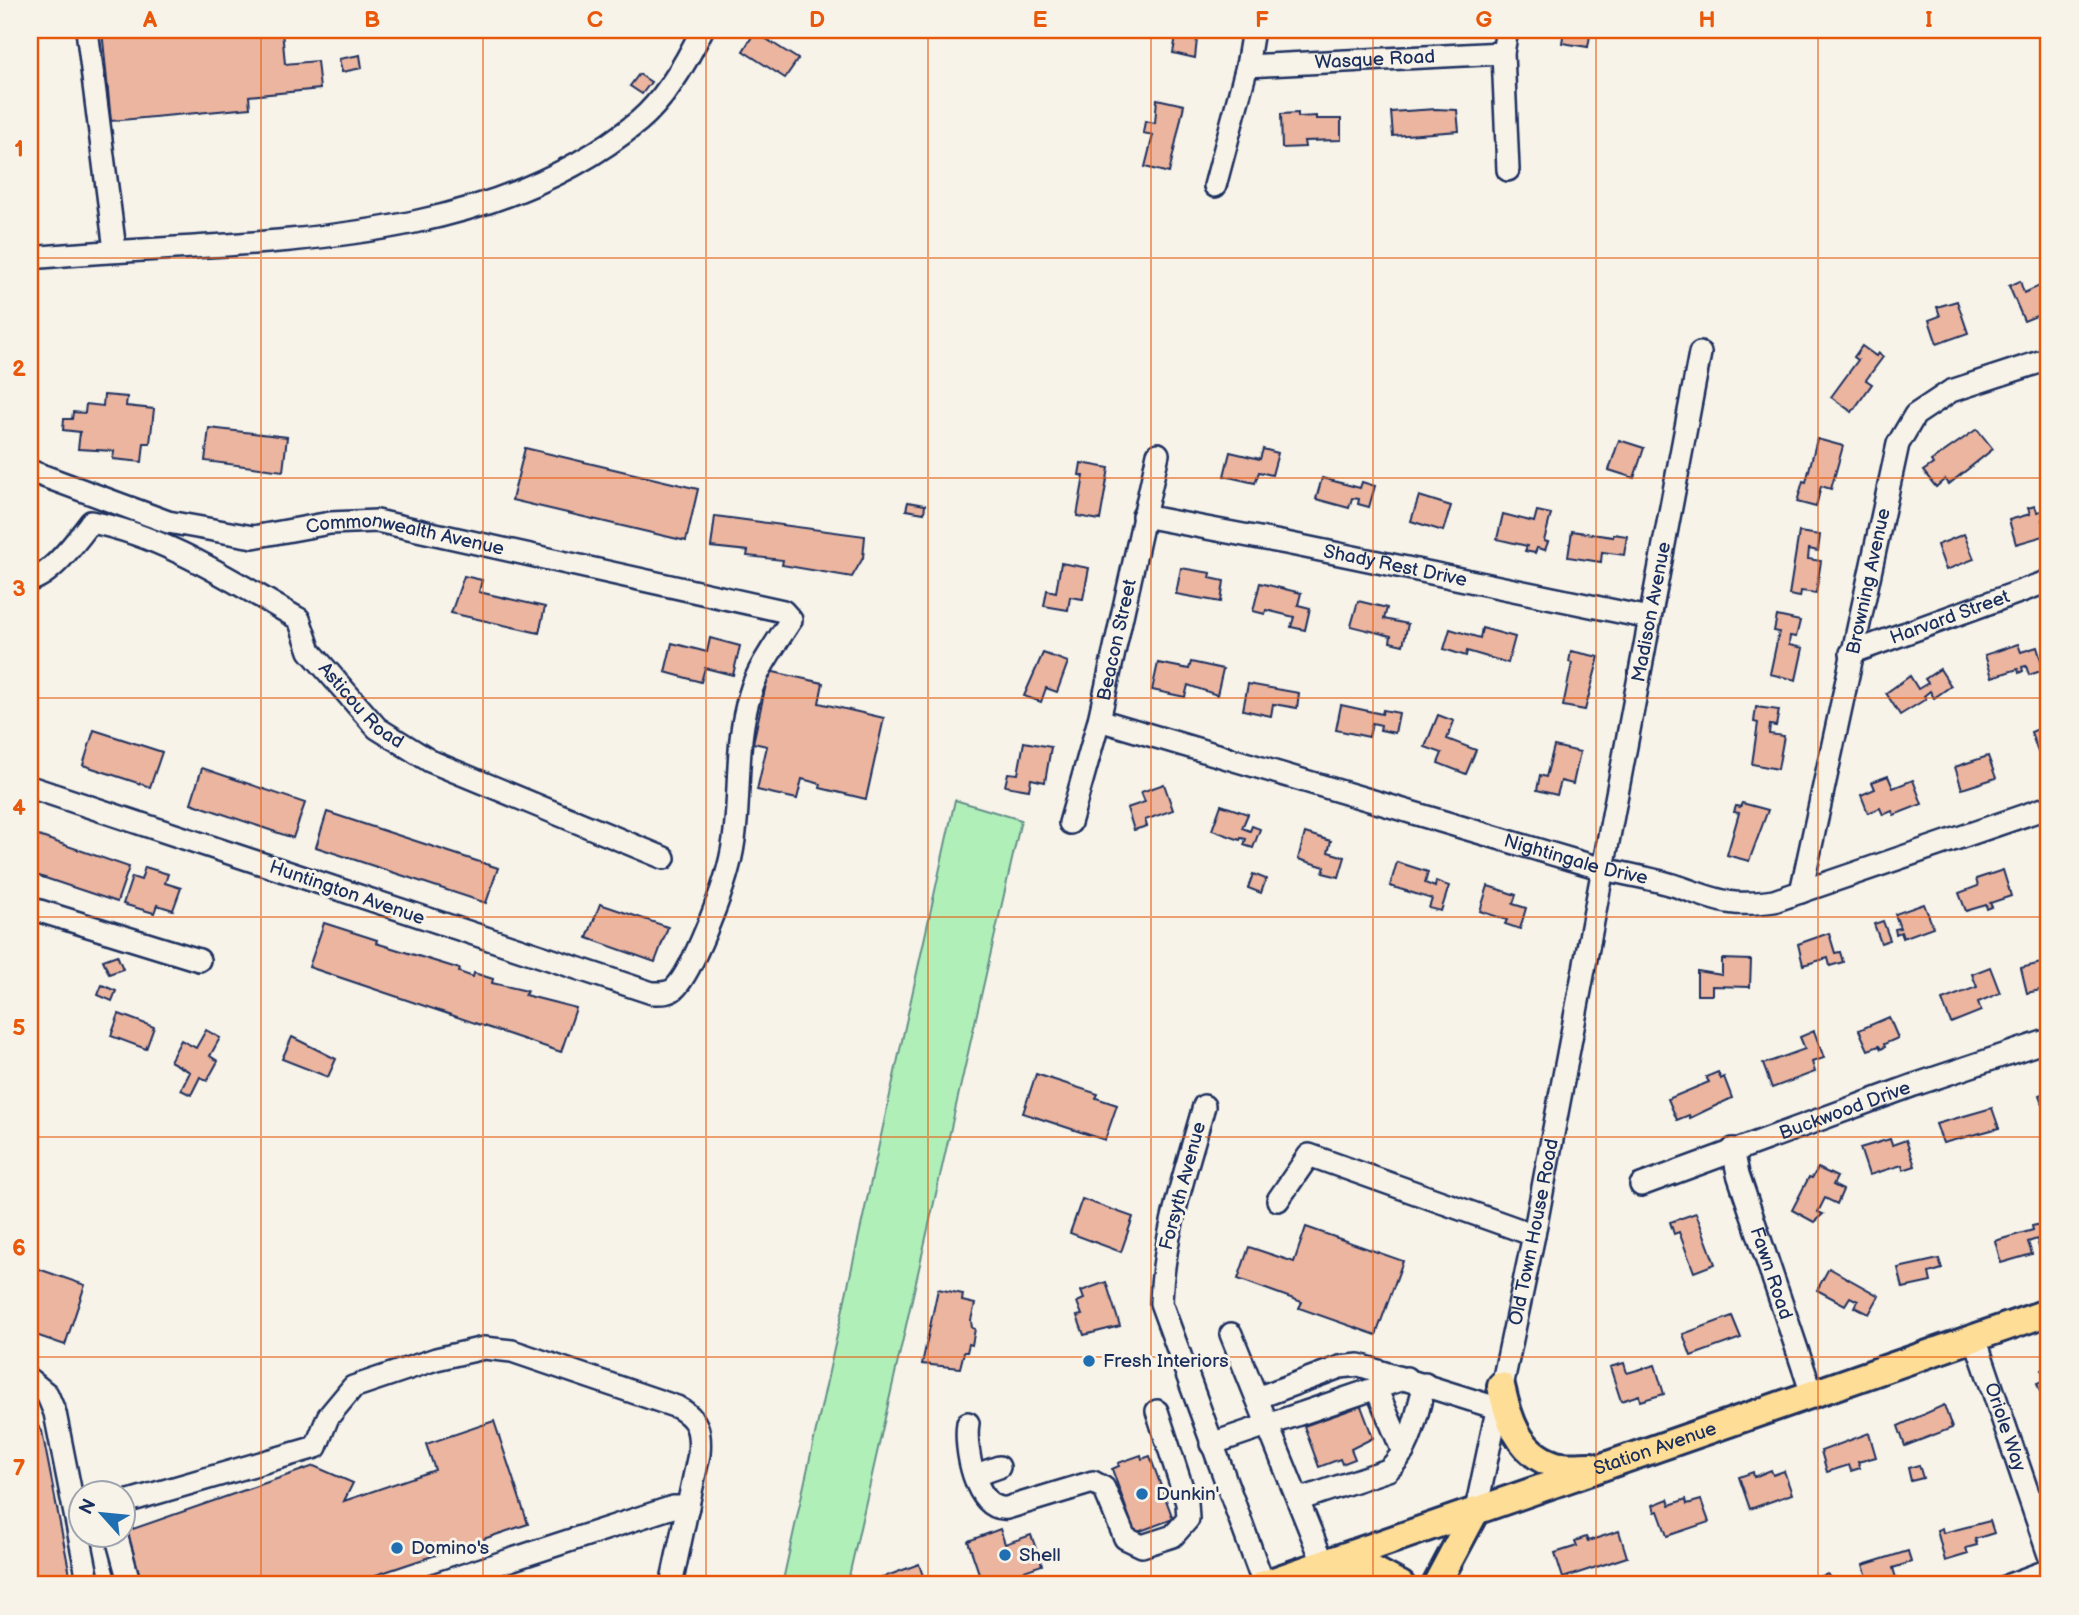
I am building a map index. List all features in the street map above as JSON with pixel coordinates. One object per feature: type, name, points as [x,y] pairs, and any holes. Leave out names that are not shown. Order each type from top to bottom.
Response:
[{"type":"main road","name":"Station Avenue","points":[[1263,1585],[2049,1311]]},
{"type":"main road","points":[[1499,1397],[1510,1423],[1531,1452],[1554,1465],[1607,1466]]},
{"type":"main road","name":"Old Town House Road","points":[[1436,1585],[1476,1510]]},
{"type":"main road","points":[[1318,1567],[1373,1570],[1401,1585]]},
{"type":"street","points":[[87,30],[115,250]]},
{"type":"street","points":[[30,258],[387,229],[465,210],[537,182],[594,153],[641,119],[673,81],[702,30]]},
{"type":"street","points":[[1216,186],[1247,66],[1253,30]]},
{"type":"street","points":[[1507,30],[1503,53],[1507,170]]},
{"type":"street","name":"Wasque Road","points":[[1247,66],[1503,53]]},
{"type":"street","name":"Madison Avenue","points":[[1602,869],[1700,353]]},
{"type":"street","name":"Browning Avenue","points":[[1801,892],[1850,653],[1898,444],[1915,415],[1951,391],[2049,359]]},
{"type":"street","name":"Beacon Street","points":[[1069,824],[1099,720],[1158,454]]},
{"type":"street","name":"Commonwealth Avenue","points":[[30,471],[168,522],[253,537],[330,523],[377,521],[641,577],[786,614],[792,620],[750,692],[739,746],[737,810],[729,869],[694,957],[676,987],[666,993]]},
{"type":"street","name":"Shady Rest Drive","points":[[1143,516],[1286,542],[1649,618]]},
{"type":"street","name":"Asticou Road","points":[[30,580],[38,578],[72,547],[91,522],[124,528],[223,575],[299,619],[310,651],[377,728],[430,761],[664,858]]},
{"type":"street","name":"Harvard Street","points":[[1850,653],[2049,581]]},
{"type":"street","name":"Nightingale Drive","points":[[1099,720],[1602,869],[1672,885],[1718,903],[1745,906],[1774,901],[2049,807]]},
{"type":"street","name":"Huntington Avenue","points":[[30,787],[473,936],[652,993],[666,993]]},
{"type":"street","name":"Old Town House Road","points":[[1476,1510],[1534,1235],[1602,869]]},
{"type":"street","points":[[30,908],[199,960]]},
{"type":"street","name":"Buckwood Drive","points":[[1641,1185],[1733,1149],[2049,1040]]},
{"type":"street","name":"Forsyth Avenue","points":[[1204,1106],[1171,1222],[1162,1268],[1161,1303],[1263,1585]]},
{"type":"street","name":"Fawn Road","points":[[1733,1149],[1738,1174],[1812,1394]]},
{"type":"street","points":[[1278,1200],[1309,1155],[1534,1235]]},
{"type":"street","points":[[1231,1334],[1298,1500],[1318,1567]]},
{"type":"street","name":"Oriole Way","points":[[1975,1338],[2049,1555]]},
{"type":"street","points":[[136,1499],[316,1447],[328,1417],[353,1387],[436,1359],[484,1348],[512,1351],[667,1404],[692,1417],[700,1432],[700,1441],[671,1585]]},
{"type":"street","points":[[1257,1398],[1340,1367],[1359,1365],[1415,1381],[1499,1397]]},
{"type":"street","points":[[30,1380],[47,1394],[55,1413],[89,1585]]},
{"type":"street","points":[[1211,1444],[1269,1427],[1376,1388],[1415,1381]]},
{"type":"street","points":[[1298,1500],[1388,1470],[1403,1452],[1415,1381]]},
{"type":"street","points":[[1376,1388],[1403,1452]]},
{"type":"street","points":[[968,1423],[965,1443],[982,1496],[1000,1509],[1090,1482],[1104,1488],[1122,1533],[1130,1542],[1149,1545],[1179,1533],[1188,1519],[1187,1503],[1157,1411]]},
{"type":"street","points":[[976,1475],[999,1467]]},
{"type":"street","points":[[433,1585],[673,1507],[688,1507]]},
{"type":"street","points":[[120,1548],[130,1585]]},
{"type":"street","points":[[2009,1585],[2049,1570]]},
{"type":"green space","points":[[955,800],[1021,820],[847,1585],[782,1585]]},
{"type":"building","points":[[102,30],[282,30],[285,64],[317,61],[320,89],[249,96],[250,108],[111,121]]},
{"type":"building","points":[[1172,30],[1198,30],[1195,58],[1173,53],[1176,36],[1171,35]]},
{"type":"building","points":[[1564,30],[1591,30],[1588,47],[1562,43]]},
{"type":"building","points":[[755,32],[798,59],[785,78],[743,51]]},
{"type":"building","points":[[360,55],[362,68],[342,72],[339,59]]},
{"type":"building","points":[[639,74],[651,82],[642,94],[630,86]]},
{"type":"building","points":[[1157,99],[1184,105],[1169,173],[1145,167],[1153,135],[1143,133],[1145,121],[1155,123]]},
{"type":"building","points":[[1457,110],[1459,131],[1393,136],[1391,112]]},
{"type":"building","points":[[1298,113],[1298,117],[1341,119],[1341,140],[1304,141],[1305,147],[1282,148],[1281,114]]},
{"type":"building","points":[[2020,281],[2024,293],[2044,284],[2049,298],[2049,311],[2024,321],[2009,286]]},
{"type":"building","points":[[1957,301],[1968,333],[1937,344],[1929,320],[1940,316],[1937,307]]},
{"type":"building","points":[[1862,346],[1876,356],[1878,353],[1883,357],[1866,380],[1872,384],[1852,412],[1831,397],[1858,360],[1854,357]]},
{"type":"building","points":[[104,395],[127,397],[126,406],[154,409],[150,443],[144,443],[142,462],[113,459],[114,451],[78,449],[80,432],[63,430],[64,419],[72,419],[73,412],[85,413],[86,404],[103,406]]},
{"type":"building","points":[[209,428],[287,437],[283,471],[205,461]]},
{"type":"building","points":[[1977,429],[1993,449],[1949,484],[1945,479],[1936,487],[1923,471],[1933,464],[1931,461]]},
{"type":"building","points":[[1817,439],[1843,446],[1831,489],[1821,486],[1816,507],[1797,502],[1803,481],[1806,482]]},
{"type":"building","points":[[1619,440],[1644,448],[1634,478],[1609,470]]},
{"type":"building","points":[[525,448],[698,489],[686,541],[512,500]]},
{"type":"building","points":[[1263,449],[1278,453],[1272,475],[1259,472],[1255,483],[1224,476],[1230,452],[1260,459]]},
{"type":"building","points":[[1081,463],[1109,468],[1100,520],[1077,516],[1084,476],[1079,475]]},
{"type":"building","points":[[1322,478],[1360,488],[1362,482],[1375,486],[1369,507],[1358,504],[1359,499],[1352,498],[1349,508],[1316,499]]},
{"type":"building","points":[[1419,496],[1451,506],[1443,531],[1411,521]]},
{"type":"building","points":[[908,502],[925,505],[924,513],[906,510]]},
{"type":"building","points":[[2035,506],[2037,512],[2049,509],[2049,518],[2042,520],[2047,535],[2016,544],[2009,520],[2030,514],[2028,508]]},
{"type":"building","points":[[1537,511],[1551,514],[1544,541],[1548,542],[1545,550],[1537,548],[1535,553],[1525,551],[1527,546],[1497,539],[1503,514],[1534,522]]},
{"type":"building","points":[[715,516],[865,536],[863,558],[852,577],[782,565],[783,560],[747,556],[748,551],[711,547]]},
{"type":"building","points":[[1572,531],[1613,537],[1613,534],[1627,536],[1624,555],[1602,552],[1601,562],[1568,557]]},
{"type":"building","points":[[1799,532],[1820,535],[1818,551],[1809,549],[1808,559],[1821,561],[1816,593],[1801,591],[1800,597],[1789,595]]},
{"type":"building","points":[[1964,534],[1974,559],[1946,570],[1937,545]]},
{"type":"building","points":[[1061,563],[1089,568],[1083,599],[1070,597],[1068,610],[1044,606],[1047,590],[1056,592]]},
{"type":"building","points":[[1181,568],[1211,573],[1210,578],[1224,581],[1221,602],[1176,594]]},
{"type":"building","points":[[464,576],[482,580],[479,592],[545,607],[539,633],[451,613]]},
{"type":"building","points":[[1260,583],[1301,593],[1298,605],[1310,608],[1305,630],[1291,627],[1294,617],[1266,610],[1265,614],[1253,611]]},
{"type":"building","points":[[1358,601],[1387,608],[1384,619],[1408,624],[1403,645],[1390,642],[1391,636],[1351,626]]},
{"type":"building","points":[[1777,616],[1800,621],[1796,637],[1790,636],[1789,645],[1803,648],[1796,680],[1770,674],[1779,632],[1774,631]]},
{"type":"building","points":[[1482,628],[1515,637],[1508,663],[1467,651],[1466,656],[1444,649],[1450,629],[1480,638]]},
{"type":"building","points":[[710,638],[740,646],[733,675],[705,668],[701,682],[665,672],[672,643],[707,652]]},
{"type":"building","points":[[2018,644],[2021,652],[2037,647],[2044,670],[2029,675],[2026,666],[2022,667],[2023,671],[2019,673],[2018,669],[1992,677],[1985,655]]},
{"type":"building","points":[[1571,651],[1599,657],[1585,710],[1563,706],[1572,663],[1569,662]]},
{"type":"building","points":[[1043,653],[1068,662],[1057,692],[1046,688],[1041,702],[1024,696]]},
{"type":"building","points":[[1191,662],[1223,669],[1217,695],[1188,685],[1185,697],[1152,690],[1158,663],[1189,669]]},
{"type":"building","points":[[1940,669],[1951,686],[1934,698],[1930,691],[1924,696],[1926,699],[1900,715],[1886,693],[1910,676],[1918,689],[1928,683],[1925,679]]},
{"type":"building","points":[[769,671],[823,683],[819,703],[884,718],[866,799],[820,788],[821,784],[802,779],[797,799],[757,790],[767,746],[753,743]]},
{"type":"building","points":[[1248,684],[1299,693],[1297,708],[1273,704],[1271,716],[1243,710]]},
{"type":"building","points":[[1341,705],[1382,714],[1383,710],[1399,713],[1395,733],[1380,730],[1381,725],[1372,723],[1369,737],[1336,730]]},
{"type":"building","points":[[1756,707],[1779,710],[1776,726],[1770,725],[1769,734],[1784,736],[1778,769],[1752,764],[1758,723],[1754,722]]},
{"type":"building","points":[[1438,715],[1454,721],[1447,739],[1476,750],[1466,774],[1438,763],[1442,753],[1425,747]]},
{"type":"building","points":[[2043,727],[2045,732],[2049,731],[2049,748],[2038,752],[2031,732]]},
{"type":"building","points":[[94,730],[162,752],[150,787],[83,765]]},
{"type":"building","points":[[1024,742],[1051,747],[1045,782],[1031,779],[1029,790],[1005,786],[1008,773],[1018,774]]},
{"type":"building","points":[[1554,746],[1580,752],[1573,784],[1561,781],[1557,795],[1537,790],[1540,775],[1546,777]]},
{"type":"building","points":[[1988,756],[1996,778],[1962,789],[1955,767]]},
{"type":"building","points":[[202,768],[305,803],[293,838],[191,803]]},
{"type":"building","points":[[1888,776],[1893,788],[1913,780],[1922,804],[1894,815],[1892,811],[1883,815],[1880,808],[1868,813],[1861,795],[1875,789],[1872,782]]},
{"type":"building","points":[[1164,784],[1173,810],[1145,820],[1147,826],[1134,830],[1127,808],[1145,802],[1141,792]]},
{"type":"building","points":[[1742,803],[1768,810],[1749,861],[1727,855],[1739,813],[1734,812],[1736,806],[1740,807]]},
{"type":"building","points":[[1221,805],[1248,814],[1242,828],[1250,831],[1252,826],[1260,829],[1253,848],[1244,845],[1246,839],[1240,840],[1212,830]]},
{"type":"building","points":[[327,812],[498,868],[486,903],[316,847]]},
{"type":"building","points":[[30,833],[129,867],[117,902],[30,873]]},
{"type":"building","points":[[1305,833],[1331,841],[1328,852],[1345,857],[1339,877],[1323,873],[1325,867],[1298,859]]},
{"type":"building","points":[[1397,862],[1428,872],[1425,883],[1435,887],[1436,881],[1449,886],[1441,911],[1429,908],[1432,899],[1390,886]]},
{"type":"building","points":[[145,867],[168,874],[165,883],[181,888],[173,910],[157,905],[154,913],[123,904],[132,877],[141,880]]},
{"type":"building","points":[[2003,870],[2011,896],[1990,903],[1992,907],[1987,909],[1986,905],[1966,911],[1959,893],[1978,886],[1976,879]]},
{"type":"building","points":[[1253,874],[1266,879],[1261,893],[1248,888]]},
{"type":"building","points":[[1488,886],[1516,895],[1513,904],[1526,908],[1520,929],[1505,924],[1507,920],[1480,911]]},
{"type":"building","points":[[600,904],[668,927],[655,962],[587,938]]},
{"type":"building","points":[[1924,904],[1933,927],[1903,938],[1901,932],[1896,934],[1895,929],[1900,928],[1895,914]]},
{"type":"building","points":[[1883,921],[1890,940],[1881,943],[1874,924]]},
{"type":"building","points":[[324,923],[377,940],[376,943],[460,969],[459,972],[473,977],[474,973],[493,979],[492,983],[527,991],[525,995],[576,1008],[561,1052],[309,967]]},
{"type":"building","points":[[1829,933],[1835,953],[1840,952],[1843,962],[1830,966],[1828,958],[1803,965],[1798,944]]},
{"type":"building","points":[[117,955],[123,969],[109,974],[103,960]]},
{"type":"building","points":[[1722,959],[1751,960],[1750,987],[1712,986],[1712,995],[1697,995],[1697,971],[1722,975]]},
{"type":"building","points":[[2049,961],[2049,988],[2027,993],[2021,968]]},
{"type":"building","points":[[1990,967],[2000,993],[1978,1002],[1981,1011],[1951,1023],[1942,1000],[1977,987],[1972,974]]},
{"type":"building","points":[[102,985],[116,991],[112,1001],[98,995]]},
{"type":"building","points":[[119,1014],[154,1027],[146,1049],[111,1036]]},
{"type":"building","points":[[1889,1017],[1898,1038],[1884,1044],[1885,1047],[1881,1049],[1879,1046],[1868,1050],[1859,1030]]},
{"type":"building","points":[[206,1030],[220,1038],[210,1056],[218,1061],[207,1081],[200,1077],[191,1095],[181,1090],[190,1072],[170,1061],[181,1040],[196,1048]]},
{"type":"building","points":[[1814,1031],[1824,1058],[1812,1062],[1815,1072],[1772,1088],[1763,1064],[1805,1049],[1800,1037]]},
{"type":"building","points":[[292,1037],[336,1059],[328,1077],[282,1059]]},
{"type":"building","points":[[1718,1072],[1721,1079],[1724,1077],[1732,1098],[1690,1118],[1689,1115],[1677,1120],[1668,1099],[1709,1082],[1706,1077]]},
{"type":"building","points":[[1036,1074],[1098,1094],[1096,1098],[1117,1105],[1105,1140],[1023,1113]]},
{"type":"building","points":[[2049,1091],[2049,1131],[2045,1120],[2048,1119],[2039,1095]]},
{"type":"building","points":[[1992,1108],[1999,1128],[1943,1143],[1936,1124]]},
{"type":"building","points":[[1890,1139],[1892,1145],[1906,1140],[1915,1166],[1903,1170],[1902,1165],[1869,1175],[1860,1148]]},
{"type":"building","points":[[1818,1168],[1837,1177],[1833,1185],[1843,1190],[1837,1204],[1825,1198],[1818,1212],[1823,1214],[1814,1222],[1792,1210],[1809,1177],[1812,1178]]},
{"type":"building","points":[[1082,1199],[1133,1217],[1121,1252],[1070,1233]]},
{"type":"building","points":[[1696,1213],[1715,1264],[1694,1272],[1679,1232],[1674,1234],[1670,1222]]},
{"type":"building","points":[[2045,1223],[2049,1244],[2039,1247],[2037,1239],[2028,1242],[2032,1254],[2001,1263],[1995,1241],[2033,1230],[2032,1226]]},
{"type":"building","points":[[1306,1227],[1403,1261],[1376,1335],[1299,1308],[1302,1302],[1238,1279],[1249,1247],[1294,1262]]},
{"type":"building","points":[[1939,1259],[1942,1269],[1929,1273],[1931,1282],[1903,1288],[1898,1268]]},
{"type":"building","points":[[30,1266],[85,1285],[65,1345],[30,1333]]},
{"type":"building","points":[[1829,1268],[1879,1296],[1869,1314],[1855,1307],[1858,1301],[1850,1297],[1845,1305],[1817,1290]]},
{"type":"building","points":[[1106,1282],[1120,1326],[1084,1335],[1077,1316],[1082,1315],[1077,1302],[1084,1299],[1081,1291]]},
{"type":"building","points":[[938,1289],[963,1294],[962,1301],[975,1304],[971,1320],[972,1328],[975,1329],[972,1345],[969,1344],[967,1352],[964,1352],[960,1368],[922,1364]]},
{"type":"building","points":[[1732,1316],[1741,1338],[1691,1356],[1683,1334]]},
{"type":"building","points":[[1624,1363],[1627,1373],[1655,1365],[1664,1394],[1640,1401],[1639,1395],[1621,1401],[1610,1367]]},
{"type":"building","points":[[2049,1367],[2049,1400],[2044,1402],[2037,1383],[2045,1380],[2042,1370]]},
{"type":"building","points":[[1944,1405],[1952,1428],[1905,1446],[1898,1426]]},
{"type":"building","points":[[1361,1406],[1373,1438],[1351,1449],[1355,1459],[1342,1464],[1340,1459],[1319,1467],[1304,1426]]},
{"type":"building","points":[[30,1416],[42,1431],[72,1585],[30,1585]]},
{"type":"building","points":[[494,1421],[528,1524],[376,1575],[379,1585],[142,1585],[129,1548],[136,1548],[136,1528],[314,1466],[353,1483],[344,1501],[435,1470],[426,1444]]},
{"type":"building","points":[[1869,1433],[1876,1457],[1858,1462],[1860,1468],[1851,1471],[1849,1465],[1827,1472],[1821,1451]]},
{"type":"building","name":"Dunkin'","points":[[1141,1455],[1142,1459],[1150,1456],[1173,1519],[1135,1533],[1112,1469],[1119,1466],[1118,1463]]},
{"type":"building","points":[[1919,1465],[1923,1478],[1911,1481],[1908,1468]]},
{"type":"building","points":[[1771,1470],[1773,1475],[1784,1471],[1792,1494],[1750,1509],[1739,1477],[1753,1472],[1754,1477]]},
{"type":"building","points":[[1668,1499],[1670,1505],[1686,1499],[1687,1504],[1701,1500],[1709,1522],[1667,1536],[1653,1505]]},
{"type":"building","points":[[1990,1521],[1994,1533],[1975,1539],[1977,1545],[1966,1548],[1968,1554],[1945,1561],[1937,1530],[1942,1528],[1943,1533]]},
{"type":"building","name":"Shell","points":[[1000,1529],[1005,1544],[1031,1535],[1042,1565],[983,1585],[968,1541]]},
{"type":"building","points":[[1619,1531],[1627,1557],[1563,1578],[1555,1553],[1577,1546],[1575,1541],[1586,1537],[1588,1541]]},
{"type":"building","points":[[1908,1551],[1911,1562],[1893,1568],[1896,1578],[1886,1581],[1887,1585],[1870,1585],[1863,1565]]},
{"type":"building","points":[[919,1564],[926,1585],[865,1585],[865,1584]]},
{"type":"building","points":[[1828,1574],[1832,1585],[1794,1585]]},
{"type":"place","name":"Fresh Interiors","points":[[1089,1361]]},
{"type":"place","name":"Dunkin'","points":[[1142,1494]]},
{"type":"place","name":"Domino's","points":[[397,1548]]},
{"type":"place","name":"Shell","points":[[1005,1555]]}]
